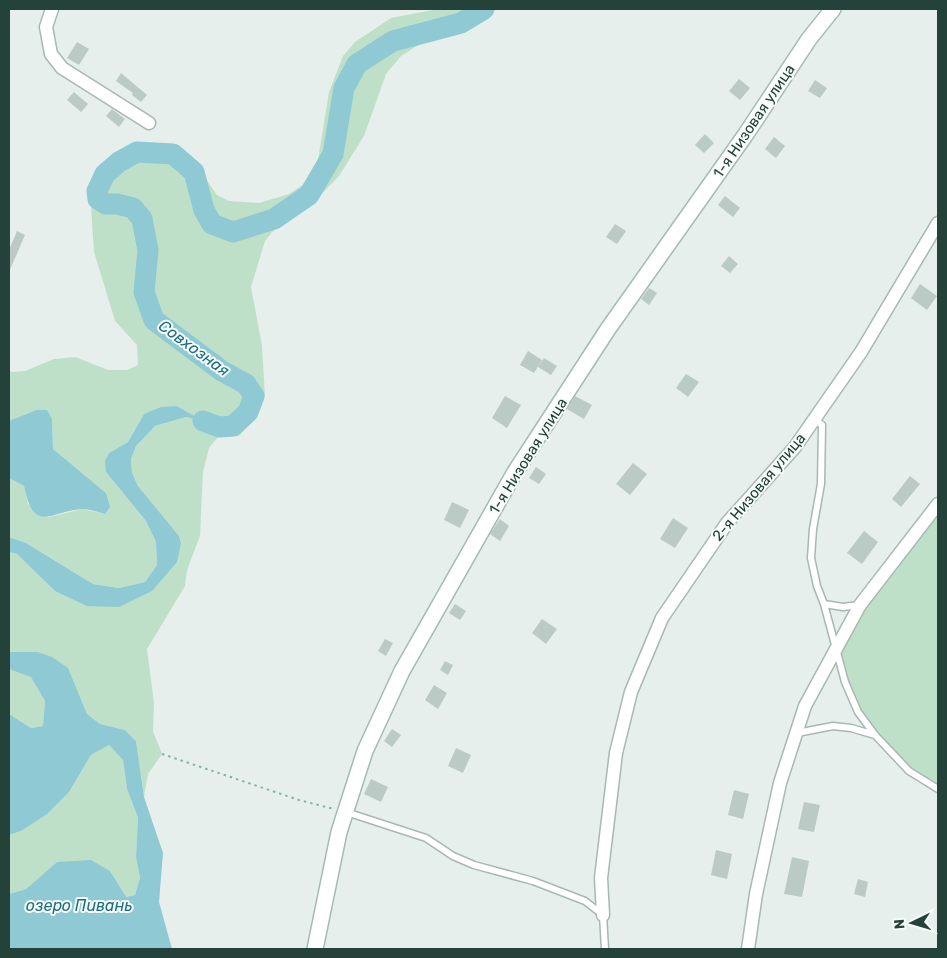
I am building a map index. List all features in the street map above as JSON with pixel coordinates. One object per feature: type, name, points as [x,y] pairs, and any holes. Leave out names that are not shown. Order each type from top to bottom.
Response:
[{"type":"street","points":[[52,9],[46,27],[51,54],[62,68],[149,123]]},
{"type":"street","name":"1-я Низовая улица","points":[[315,949],[339,832],[365,751],[402,671],[515,472],[608,329],[746,134],[809,40],[833,9]]},
{"type":"street","name":"2-я Низовая улица","points":[[603,916],[601,878],[616,753],[631,692],[662,618],[727,523],[795,447],[861,352],[938,223]]},
{"type":"street","points":[[748,949],[756,894],[780,783],[806,706],[860,604],[938,504]]},
{"type":"lane","points":[[814,419],[822,425],[821,484],[813,529],[811,558],[844,682],[858,712],[875,734],[909,771],[938,789]]},
{"type":"lane","points":[[824,604],[843,607],[860,604]]},
{"type":"lane","points":[[797,733],[833,726],[852,728],[875,734]]},
{"type":"lane","points":[[346,812],[426,838],[453,856],[474,864],[534,882],[585,901],[603,916],[605,949]]},
{"type":"path","points":[[162,754],[300,800],[346,812]]},
{"type":"green space","points":[[438,9],[497,9],[463,27],[428,39],[401,56],[386,74],[364,136],[339,176],[313,203],[272,232],[265,241],[251,287],[262,346],[265,396],[250,423],[239,436],[218,437],[209,448],[203,472],[200,536],[187,570],[185,586],[147,649],[154,703],[153,731],[162,754],[148,774],[144,797],[136,741],[125,730],[100,724],[87,714],[68,669],[38,652],[9,652],[9,552],[17,554],[55,591],[152,591],[181,543],[179,536],[138,486],[132,473],[131,459],[136,446],[155,426],[186,417],[201,420],[177,406],[144,414],[128,442],[109,453],[106,472],[146,521],[156,542],[157,565],[145,582],[119,588],[93,584],[26,543],[9,537],[9,478],[24,486],[28,504],[49,517],[83,509],[105,514],[106,493],[53,449],[52,419],[9,421],[9,371],[25,371],[54,359],[75,357],[108,370],[127,370],[138,365],[137,345],[115,321],[94,252],[91,207],[93,177],[117,157],[140,149],[175,149],[196,165],[217,195],[229,201],[259,203],[289,194],[304,184],[317,166],[329,92],[343,56],[355,42],[391,18]]},
{"type":"green space","points":[[938,504],[938,789],[909,771],[858,712],[836,648]]},
{"type":"green space","points":[[9,669],[31,676],[45,701],[43,726],[31,728],[9,714]]},
{"type":"green space","points":[[109,745],[123,760],[127,789],[138,818],[136,857],[140,878],[135,895],[125,897],[110,871],[57,862],[26,889],[9,894],[9,835],[21,831],[69,792],[91,755]]},
{"type":"water","points":[[177,406],[203,421],[186,417],[155,426],[136,446],[131,459],[132,473],[138,486],[179,536],[181,543],[177,562],[152,591],[119,607],[87,606],[55,591],[17,554],[9,552],[9,537],[26,543],[93,584],[119,588],[145,582],[157,565],[156,542],[146,521],[106,472],[105,461],[109,453],[128,442],[144,414],[161,407]]},
{"type":"water","points":[[37,410],[47,410],[52,419],[53,449],[106,493],[110,507],[105,514],[82,509],[52,516],[44,517],[38,515],[28,501],[24,486],[9,478],[9,421]]},
{"type":"water","name":"озеро Пивань","points":[[9,652],[38,652],[52,657],[68,668],[87,714],[100,724],[125,730],[136,741],[144,797],[163,853],[159,902],[172,949],[9,949],[9,894],[26,889],[57,862],[91,860],[110,871],[126,897],[135,895],[140,878],[136,857],[138,818],[127,789],[123,760],[109,745],[91,755],[69,792],[47,814],[21,831],[9,835],[9,714],[31,728],[43,726],[45,701],[31,677],[9,669]]},
{"type":"building","points":[[77,42],[89,49],[79,65],[67,58]]},
{"type":"building","points":[[121,73],[147,95],[141,102],[132,95],[133,93],[116,81]]},
{"type":"building","points":[[739,79],[750,88],[740,100],[729,91]]},
{"type":"building","points":[[815,80],[827,88],[820,98],[808,91]]},
{"type":"building","points":[[74,92],[88,104],[81,112],[67,100]]},
{"type":"building","points":[[112,109],[125,119],[119,127],[106,116]]},
{"type":"building","points":[[705,134],[714,143],[704,153],[695,145]]},
{"type":"building","points":[[774,137],[785,146],[776,158],[765,149]]},
{"type":"building","points":[[725,196],[740,208],[733,217],[718,205]]},
{"type":"building","points":[[615,224],[626,231],[617,244],[606,237]]},
{"type":"building","points":[[17,231],[25,235],[9,272],[9,250]]},
{"type":"building","points":[[729,256],[738,264],[730,273],[721,266]]},
{"type":"building","points":[[920,284],[937,296],[927,310],[911,298]]},
{"type":"building","points":[[649,288],[657,293],[649,305],[641,299]]},
{"type":"building","points":[[528,351],[542,360],[534,373],[520,365]]},
{"type":"building","points":[[544,358],[557,366],[551,375],[538,367]]},
{"type":"building","points":[[686,374],[699,382],[688,397],[676,388]]},
{"type":"building","points":[[505,396],[521,405],[507,428],[492,418]]},
{"type":"building","points":[[575,396],[592,405],[584,419],[567,409]]},
{"type":"building","points":[[633,463],[647,474],[630,495],[616,484]]},
{"type":"building","points":[[536,467],[546,474],[539,484],[529,478]]},
{"type":"building","points":[[910,476],[920,484],[901,507],[892,499]]},
{"type":"building","points":[[452,502],[469,510],[460,528],[444,520]]},
{"type":"building","points":[[673,518],[688,528],[675,548],[660,539]]},
{"type":"building","points":[[500,519],[509,526],[500,541],[490,534]]},
{"type":"building","points":[[864,531],[878,542],[862,564],[847,553]]},
{"type":"building","points":[[455,604],[466,611],[460,620],[449,613]]},
{"type":"building","points":[[542,619],[557,629],[546,644],[532,633]]},
{"type":"building","points":[[385,639],[393,643],[386,656],[378,651]]},
{"type":"building","points":[[445,661],[453,665],[448,675],[440,670]]},
{"type":"building","points":[[434,685],[447,693],[438,709],[425,700]]},
{"type":"building","points":[[392,729],[401,735],[392,747],[384,741]]},
{"type":"building","points":[[456,748],[471,755],[463,773],[448,766]]},
{"type":"building","points":[[371,779],[388,787],[381,802],[364,794]]},
{"type":"building","points":[[734,790],[749,794],[743,819],[728,815]]},
{"type":"building","points":[[804,802],[820,805],[814,832],[798,829]]},
{"type":"building","points":[[716,850],[732,854],[727,879],[711,875]]},
{"type":"building","points":[[792,857],[809,861],[802,897],[784,894]]},
{"type":"building","points":[[858,879],[868,882],[865,897],[854,894]]},
{"type":"waterway","name":"Совхозная","points":[[203,421],[219,427],[233,426],[248,412],[254,396],[246,384],[222,371],[154,320],[144,292],[148,250],[142,219],[133,208],[117,204],[106,204],[98,199],[97,191],[105,174],[119,162],[137,152],[173,154],[194,172],[204,210],[212,224],[233,232],[274,219],[309,195],[333,154],[344,88],[357,64],[393,41],[461,23],[484,9]]}]
